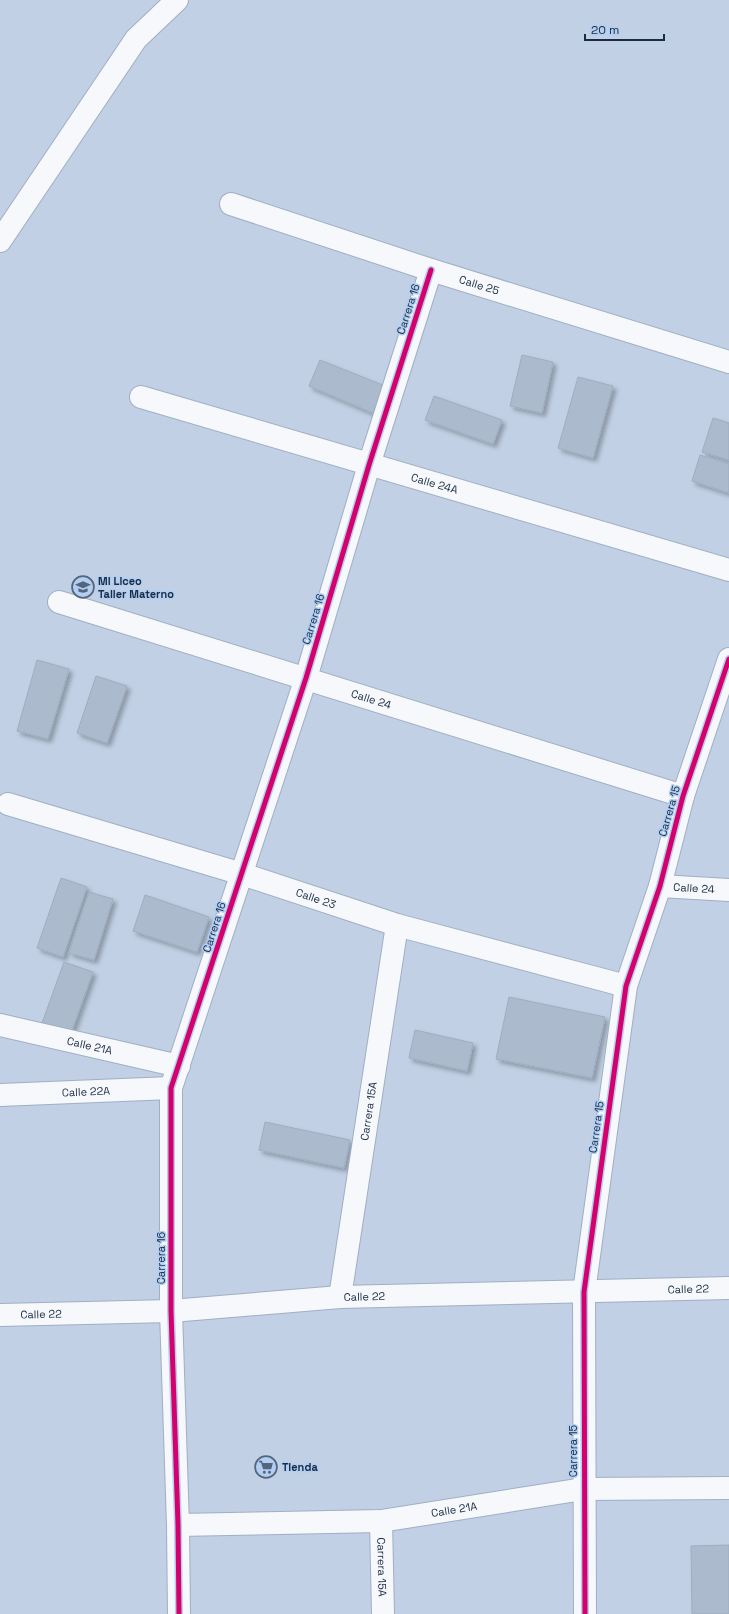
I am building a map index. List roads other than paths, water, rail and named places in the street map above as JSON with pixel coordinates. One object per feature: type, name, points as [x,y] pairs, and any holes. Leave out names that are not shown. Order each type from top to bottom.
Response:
[{"type":"street","points":[[0,241],[136,39],[177,0]]},
{"type":"street","name":"Calle 25","points":[[230,204],[431,270],[729,362]]},
{"type":"street","name":"Carrera 16","points":[[179,1614],[178,1525],[171,1311],[171,1088],[306,678],[369,465],[431,270]]},
{"type":"street","name":"Calle 24A","points":[[141,397],[729,570]]},
{"type":"street","name":"Calle 24","points":[[59,602],[683,796]]},
{"type":"street","name":"Carrera 15","points":[[585,1614],[583,1489],[584,1292],[626,986],[660,886],[683,796],[729,659]]},
{"type":"street","name":"Calle 23","points":[[8,804],[242,874],[397,925],[626,986]]},
{"type":"street","name":"Calle 24","points":[[660,886],[729,890]]},
{"type":"street","name":"Carrera 15A","points":[[340,1297],[397,925]]},
{"type":"street","name":"Calle 21A","points":[[0,1025],[179,1066]]},
{"type":"street","name":"Calle 22A","points":[[0,1095],[171,1088]]},
{"type":"street","name":"Calle 22","points":[[0,1315],[171,1311],[340,1297],[729,1288]]},
{"type":"street","name":"Calle 21A","points":[[178,1525],[381,1521],[583,1489],[729,1488]]},
{"type":"street","name":"Carrera 15A","points":[[381,1521],[383,1614]]},
{"type":"place","name":"Mi Liceo Taller Materno","points":[[83,587]]},
{"type":"place","name":"Tienda","points":[[266,1467]]}]
